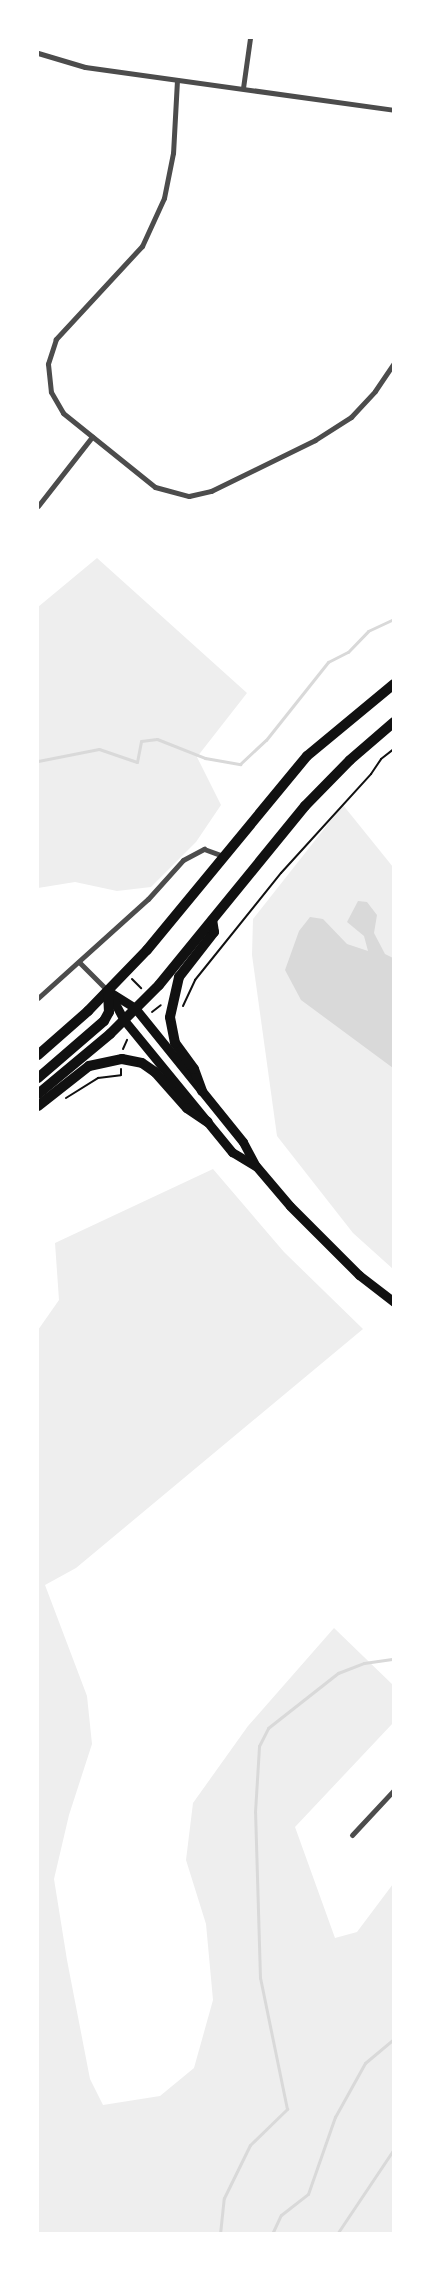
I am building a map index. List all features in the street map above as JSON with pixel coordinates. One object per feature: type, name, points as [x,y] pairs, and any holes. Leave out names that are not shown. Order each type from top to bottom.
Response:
[{"type":"main road","points":[[38,1054],[125,973],[306,756],[394,684]]},
{"type":"main road","points":[[38,1094],[124,1020],[148,995],[305,806],[350,760],[394,722]]},
{"type":"main road","points":[[202,1091],[194,1069],[176,1042],[170,1017],[179,977],[214,932],[212,920]]},
{"type":"main road","points":[[108,990],[135,1008],[243,1142],[256,1166],[334,1252],[394,1302]]},
{"type":"main road","points":[[108,990],[124,1020],[232,1152],[256,1166]]},
{"type":"main road","points":[[38,1078],[104,1020],[109,1012],[108,990]]},
{"type":"main road","points":[[38,1106],[89,1066],[122,1059],[142,1063],[155,1072],[187,1108],[208,1122]]},
{"type":"street","points":[[243,88],[250,38]]},
{"type":"street","points":[[38,53],[85,67],[394,110]]},
{"type":"street","points":[[177,80],[172,153],[164,198],[142,246],[56,339],[48,364],[51,392],[63,413],[155,487],[189,496],[211,491],[315,440],[351,417],[375,391],[394,363]]},
{"type":"street","points":[[38,506],[92,437]]},
{"type":"street","points":[[38,998],[148,899],[183,860],[204,848],[223,856]]},
{"type":"street","points":[[80,962],[108,990]]},
{"type":"street","points":[[352,1835],[394,1790]]},
{"type":"path","points":[[179,1005],[186,1006],[195,980],[299,851],[371,774],[381,759],[394,749]]},
{"type":"path","points":[[125,973],[148,995]]},
{"type":"path","points":[[152,1013],[158,1005],[164,1004]]},
{"type":"path","points":[[122,1051],[127,1038]]},
{"type":"path","points":[[62,1100],[98,1078],[121,1075]]},
{"type":"shaded area","points":[[97,558],[247,693],[197,757],[221,805],[196,842],[151,887],[117,891],[75,882],[38,888],[38,607]]},
{"type":"shaded area","points":[[343,805],[393,867],[393,1269],[353,1233],[277,1136],[252,955],[253,919]]},
{"type":"shaded area","points":[[358,901],[367,902],[377,915],[374,933],[385,954],[393,958],[393,1068],[301,1000],[285,970],[299,931],[310,917],[323,919],[347,944],[368,951],[364,936],[347,922]]},
{"type":"shaded area","points":[[213,1169],[284,1252],[363,1329],[76,1568],[45,1585],[87,1696],[92,1744],[69,1815],[54,1879],[67,1960],[90,2079],[103,2105],[160,2096],[194,2068],[213,2000],[206,1924],[186,1860],[193,1803],[248,1726],[334,1628],[393,1685],[393,1723],[295,1827],[335,1938],[357,1932],[393,1884],[393,2233],[38,2233],[38,1330],[59,1300],[55,1243]]},
{"type":"waterway","points":[[38,761],[99,749],[137,762],[141,741],[157,739],[205,758],[240,764],[266,740],[328,662],[348,652],[368,631],[394,619]]},
{"type":"waterway","points":[[220,2234],[224,2198],[250,2145],[287,2109],[260,1978],[255,1812],[259,1746],[268,1728],[338,1673],[364,1663],[394,1659]]},
{"type":"waterway","points":[[272,2234],[281,2215],[308,2194],[335,2117],[365,2063],[394,2039]]},
{"type":"waterway","points":[[337,2234],[394,2149]]}]
